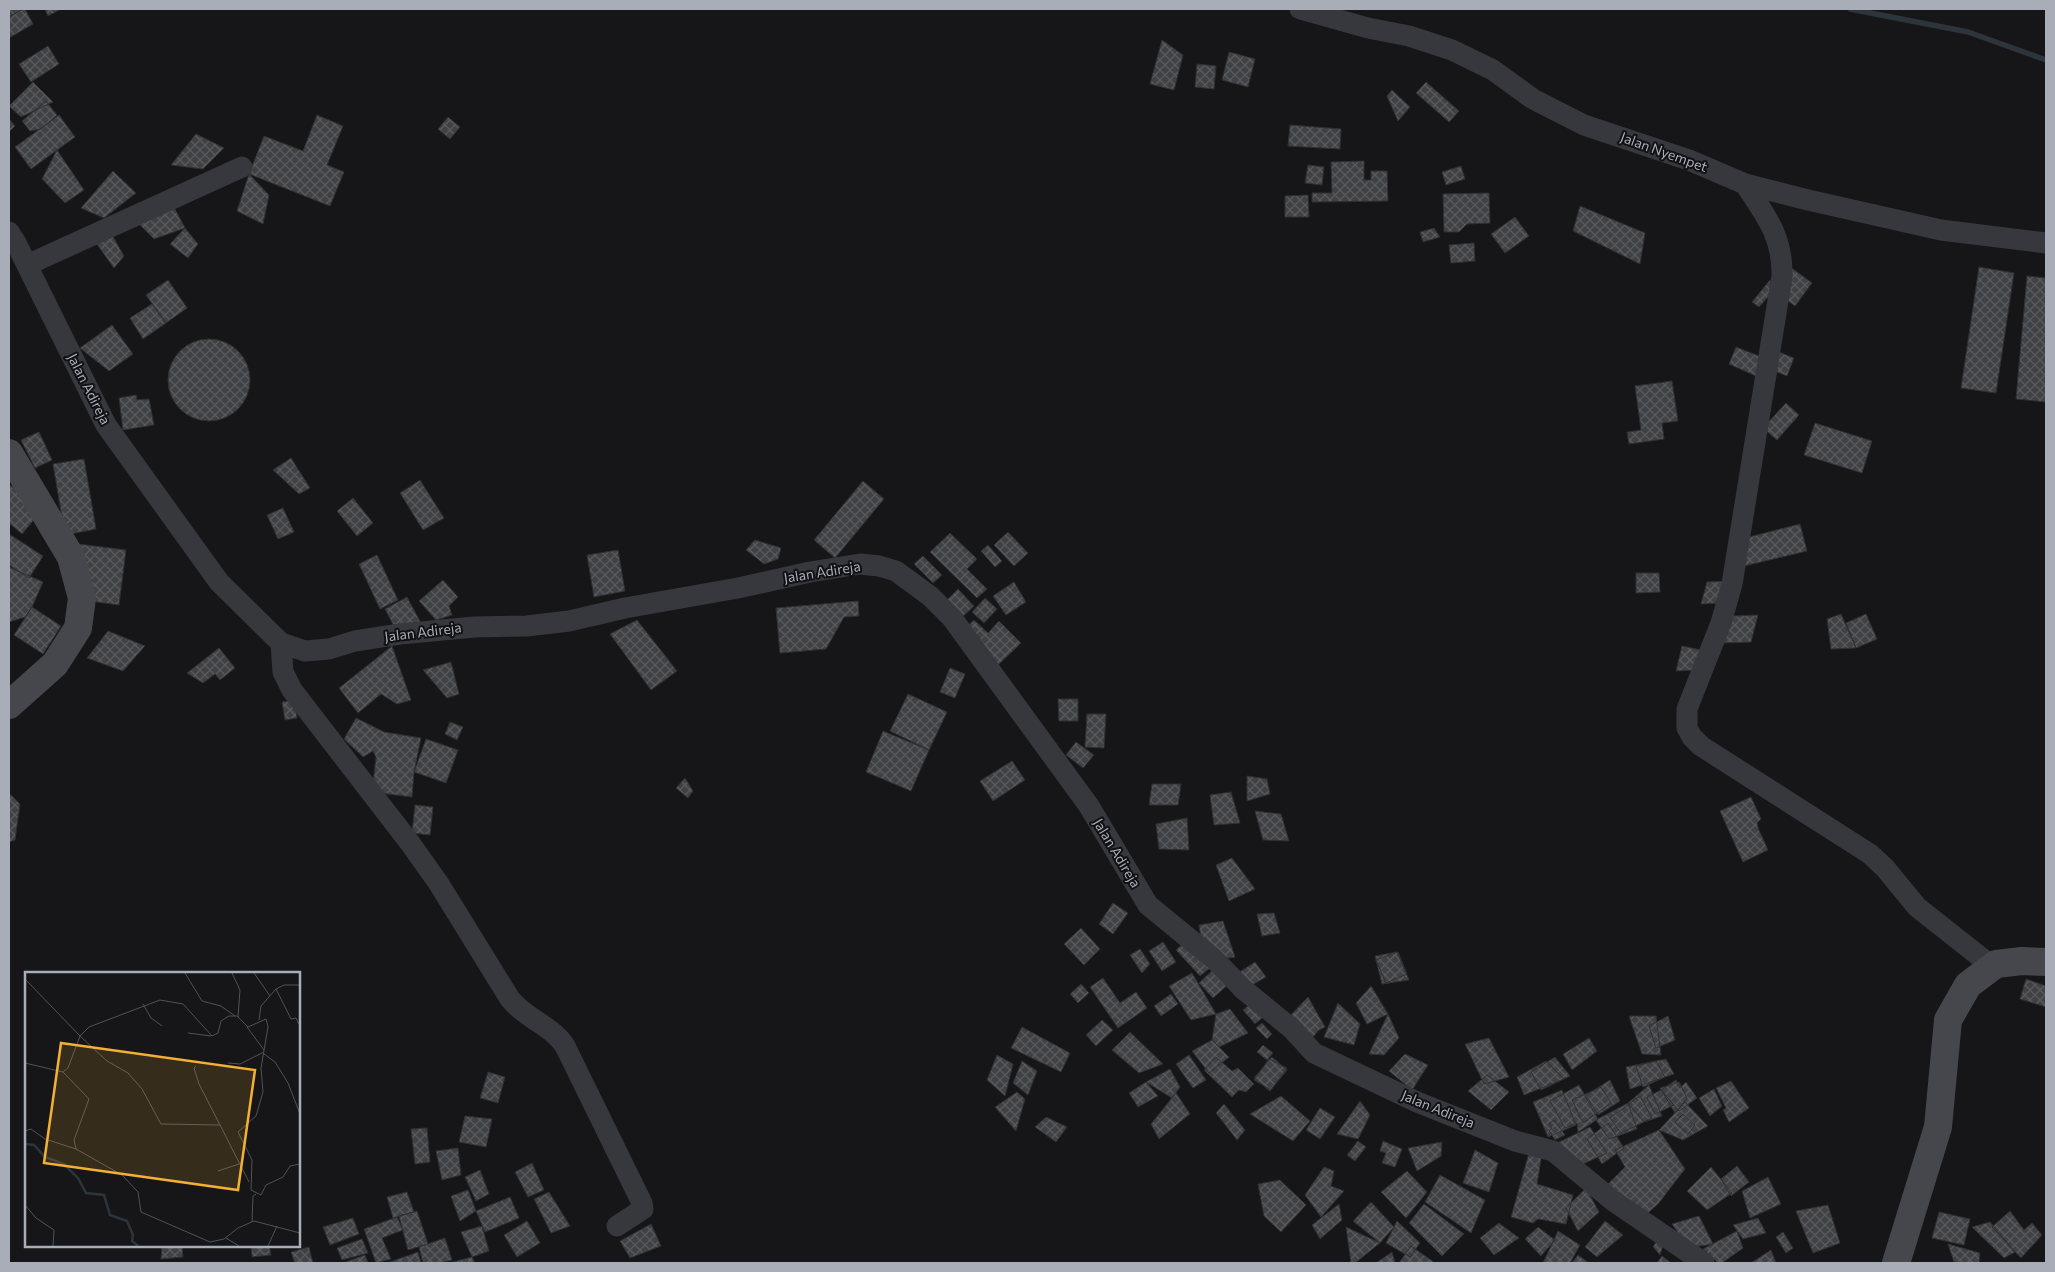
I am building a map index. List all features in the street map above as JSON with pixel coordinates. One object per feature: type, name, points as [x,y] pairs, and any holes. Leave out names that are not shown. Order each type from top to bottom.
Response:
[{"type":"street","name":"Jalan Nyempet","points":[[1300,9],[1368,28],[1409,36],[1452,50],[1493,70],[1533,99],[1584,125],[1689,160],[1745,184],[1941,230],[2046,242]]},
{"type":"street","points":[[27,265],[242,167]]},
{"type":"street","points":[[1745,184],[1776,236],[1782,257],[1782,276],[1732,584],[1721,623],[1687,709],[1687,728],[1692,738],[1701,746],[1870,854],[1922,911],[1993,967]]},
{"type":"street","name":"Jalan Adireja","points":[[9,232],[106,425],[219,582],[282,643],[305,651],[329,649],[355,641],[400,634],[474,627],[527,626],[569,621],[625,608],[860,564],[878,566],[896,572],[930,596],[952,618],[1089,806],[1148,905],[1214,959],[1243,990],[1290,1028],[1314,1053],[1417,1102],[1515,1141],[1553,1151],[1612,1200],[1704,1263]]},
{"type":"street","points":[[9,453],[71,558],[82,598],[78,628],[55,664],[9,705]]},
{"type":"street","points":[[282,643],[283,672],[292,690],[410,843],[439,884],[510,999],[524,1013],[552,1030],[565,1046],[642,1204],[643,1209],[618,1226]]},
{"type":"street","points":[[1896,1263],[1938,1127],[1948,1020],[1968,985],[1996,964],[2022,961],[2046,962]]},
{"type":"building","points":[[9,9],[23,9],[9,17]]},
{"type":"building","points":[[25,9],[33,24],[9,38],[9,17]]},
{"type":"building","points":[[45,9],[61,9],[48,16]]},
{"type":"building","points":[[1162,40],[1183,55],[1174,90],[1150,84]]},
{"type":"building","points":[[48,46],[59,64],[31,82],[19,64]]},
{"type":"building","points":[[1229,52],[1255,59],[1248,87],[1222,80]]},
{"type":"building","points":[[1197,64],[1216,66],[1214,89],[1195,87]]},
{"type":"building","points":[[33,82],[53,102],[21,117],[9,106]]},
{"type":"building","points":[[1426,82],[1459,111],[1449,122],[1416,93]]},
{"type":"building","points":[[1392,90],[1410,107],[1398,121],[1387,96]]},
{"type":"building","points":[[46,101],[57,115],[41,129],[30,131],[22,121]]},
{"type":"building","points":[[59,115],[75,137],[31,169],[15,147]]},
{"type":"building","points":[[317,115],[343,126],[327,165],[344,172],[330,206],[249,174],[264,136],[303,151]]},
{"type":"building","points":[[448,117],[460,127],[450,139],[438,129]]},
{"type":"building","points":[[9,119],[15,126],[9,132]]},
{"type":"building","points":[[1290,125],[1341,129],[1340,149],[1288,146]]},
{"type":"building","points":[[196,134],[224,148],[203,169],[171,165]]},
{"type":"building","points":[[57,150],[84,190],[65,203],[42,179]]},
{"type":"building","points":[[1364,161],[1364,180],[1371,180],[1371,171],[1387,171],[1388,201],[1312,202],[1312,193],[1332,193],[1331,162]]},
{"type":"building","points":[[1308,165],[1324,167],[1322,185],[1305,183]]},
{"type":"building","points":[[1461,166],[1465,179],[1446,185],[1442,172]]},
{"type":"building","points":[[113,171],[136,193],[104,218],[81,208]]},
{"type":"building","points":[[249,174],[269,195],[263,224],[237,211]]},
{"type":"building","points":[[1489,193],[1490,223],[1467,224],[1459,232],[1444,232],[1443,194]]},
{"type":"building","points":[[1308,195],[1309,217],[1285,217],[1285,196]]},
{"type":"building","points":[[170,200],[185,228],[154,239],[132,217]]},
{"type":"building","points":[[1580,206],[1645,233],[1640,264],[1573,231]]},
{"type":"building","points":[[1515,217],[1529,236],[1505,253],[1491,234]]},
{"type":"building","points":[[108,228],[124,256],[114,268],[91,236]]},
{"type":"building","points":[[185,228],[198,244],[188,258],[170,244]]},
{"type":"building","points":[[1434,228],[1440,237],[1423,242],[1420,232]]},
{"type":"building","points":[[1474,243],[1475,261],[1451,263],[1449,245]]},
{"type":"building","points":[[1789,266],[1812,283],[1795,306],[1784,298]]},
{"type":"building","points":[[1979,267],[2014,273],[1996,393],[1961,388]]},
{"type":"building","points":[[2027,276],[2046,278],[2046,402],[2016,399]]},
{"type":"building","points":[[168,280],[187,308],[166,323],[146,295]]},
{"type":"building","points":[[1770,280],[1773,291],[1759,307],[1752,302]]},
{"type":"building","points":[[152,304],[166,323],[143,339],[130,318]]},
{"type":"building","points":[[112,325],[133,354],[109,371],[80,348]]},
{"type":"building","points":[[209,339],[225,342],[238,351],[247,364],[250,380],[247,396],[238,409],[225,418],[209,421],[193,418],[180,409],[171,396],[168,380],[171,364],[180,351],[193,342]]},
{"type":"building","points":[[1736,347],[1764,358],[1756,376],[1729,364]]},
{"type":"building","points":[[1779,352],[1794,358],[1787,376],[1772,370]]},
{"type":"building","points":[[1672,381],[1678,421],[1662,423],[1664,439],[1629,444],[1627,432],[1641,430],[1635,386]]},
{"type":"building","points":[[136,395],[137,400],[149,399],[154,425],[123,430],[119,398]]},
{"type":"building","points":[[1786,403],[1799,415],[1777,440],[1763,428]]},
{"type":"building","points":[[1815,423],[1872,441],[1862,473],[1804,455]]},
{"type":"building","points":[[39,432],[52,460],[35,468],[21,440]]},
{"type":"building","points":[[291,458],[310,488],[299,494],[273,470]]},
{"type":"building","points":[[84,459],[96,529],[65,535],[53,464]]},
{"type":"building","points":[[420,480],[444,518],[423,530],[400,493]]},
{"type":"building","points":[[863,481],[884,499],[835,558],[814,540]]},
{"type":"building","points":[[9,484],[41,511],[22,534],[9,523]]},
{"type":"building","points":[[353,498],[373,523],[357,536],[337,511]]},
{"type":"building","points":[[283,508],[294,532],[278,539],[267,515]]},
{"type":"building","points":[[1800,524],[1807,551],[1744,566],[1749,537]]},
{"type":"building","points":[[1008,532],[1028,553],[1014,566],[994,545]]},
{"type":"building","points":[[950,533],[977,559],[967,569],[987,589],[977,598],[930,552]]},
{"type":"building","points":[[9,534],[43,556],[29,578],[9,565]]},
{"type":"building","points":[[755,540],[781,548],[778,559],[764,564],[746,550]]},
{"type":"building","points":[[78,544],[126,550],[119,605],[90,601]]},
{"type":"building","points":[[988,545],[1002,561],[995,567],[981,551]]},
{"type":"building","points":[[618,550],[625,591],[594,597],[587,555]]},
{"type":"building","points":[[377,555],[398,600],[380,609],[359,564]]},
{"type":"building","points":[[923,556],[942,575],[933,583],[914,564]]},
{"type":"building","points":[[9,567],[43,582],[32,607],[25,617],[9,622]]},
{"type":"building","points":[[1636,573],[1659,573],[1660,592],[1636,593]]},
{"type":"building","points":[[443,580],[458,597],[449,606],[452,615],[436,620],[419,601]]},
{"type":"building","points":[[1729,581],[1721,603],[1701,604],[1707,582]]},
{"type":"building","points":[[1014,582],[1026,602],[1006,615],[993,596]]},
{"type":"building","points":[[958,589],[974,606],[960,619],[944,603]]},
{"type":"building","points":[[407,597],[422,625],[395,628],[385,609]]},
{"type":"building","points":[[985,598],[997,609],[984,623],[972,612]]},
{"type":"building","points":[[858,601],[859,616],[844,617],[826,649],[780,653],[776,608]]},
{"type":"building","points":[[32,607],[61,626],[43,654],[14,635]]},
{"type":"building","points":[[1841,614],[1856,648],[1831,649],[1827,619]]},
{"type":"building","points":[[1866,614],[1877,639],[1856,648],[1846,623]]},
{"type":"building","points":[[1758,615],[1751,642],[1720,643],[1733,616]]},
{"type":"building","points":[[637,620],[677,671],[651,690],[610,634]]},
{"type":"building","points":[[974,620],[988,633],[999,621],[1021,643],[997,666],[962,631]]},
{"type":"building","points":[[108,631],[145,646],[123,671],[87,658]]},
{"type":"building","points":[[392,646],[411,700],[397,704],[381,694],[358,713],[339,688]]},
{"type":"building","points":[[1682,646],[1701,650],[1696,670],[1676,671]]},
{"type":"building","points":[[219,648],[235,668],[220,680],[215,674],[203,683],[187,673]]},
{"type":"building","points":[[451,662],[459,694],[447,698],[423,670]]},
{"type":"building","points":[[950,668],[965,674],[955,698],[940,692]]},
{"type":"building","points":[[908,694],[947,712],[929,750],[890,731]]},
{"type":"building","points":[[1058,699],[1078,699],[1078,721],[1059,721]]},
{"type":"building","points":[[295,700],[297,718],[285,720],[282,702]]},
{"type":"building","points":[[1087,714],[1106,714],[1104,748],[1085,747]]},
{"type":"building","points":[[356,718],[384,732],[421,738],[414,772],[412,797],[372,792],[376,757],[373,751],[363,757],[344,739]]},
{"type":"building","points":[[450,722],[463,727],[457,740],[445,734]]},
{"type":"building","points":[[883,731],[929,750],[911,791],[866,772]]},
{"type":"building","points":[[426,739],[458,750],[446,783],[414,772]]},
{"type":"building","points":[[1076,742],[1094,755],[1083,768],[1066,755]]},
{"type":"building","points":[[1012,761],[1025,780],[993,801],[980,781]]},
{"type":"building","points":[[1247,776],[1267,779],[1270,794],[1247,801]]},
{"type":"building","points":[[685,778],[693,791],[688,798],[676,788]]},
{"type":"building","points":[[1152,784],[1181,784],[1178,805],[1149,805]]},
{"type":"building","points":[[1231,792],[1240,823],[1214,825],[1210,795]]},
{"type":"building","points":[[9,793],[20,804],[15,840],[9,842]]},
{"type":"building","points":[[1751,797],[1761,819],[1757,823],[1758,828],[1768,850],[1743,862],[1720,811]]},
{"type":"building","points":[[415,805],[433,807],[430,835],[412,833]]},
{"type":"building","points":[[1255,811],[1281,814],[1289,841],[1263,840]]},
{"type":"building","points":[[1187,818],[1189,850],[1159,849],[1156,824]]},
{"type":"building","points":[[1232,858],[1255,889],[1229,901],[1216,865]]},
{"type":"building","points":[[1113,903],[1128,913],[1113,934],[1099,924]]},
{"type":"building","points":[[1274,913],[1280,933],[1262,936],[1257,914]]},
{"type":"building","points":[[1223,921],[1235,957],[1228,958],[1202,944],[1199,925]]},
{"type":"building","points":[[1081,928],[1100,949],[1084,965],[1064,944]]},
{"type":"building","points":[[1186,941],[1210,968],[1200,976],[1176,950]]},
{"type":"building","points":[[1163,942],[1176,962],[1162,971],[1149,951]]},
{"type":"building","points":[[1140,949],[1150,964],[1142,973],[1130,955]]},
{"type":"building","points":[[1397,952],[1409,980],[1382,984],[1375,956]]},
{"type":"building","points":[[1398,952],[1407,974],[1386,983],[1376,960]]},
{"type":"building","points":[[1255,962],[1266,977],[1245,989],[1235,975]]},
{"type":"building","points":[[1216,967],[1230,983],[1213,998],[1199,983]]},
{"type":"building","points":[[1192,973],[1216,1014],[1191,1020],[1169,986]]},
{"type":"building","points":[[1103,978],[1120,1003],[1136,992],[1147,1008],[1118,1028],[1090,987]]},
{"type":"building","points":[[2026,979],[2046,986],[2046,1007],[2020,999]]},
{"type":"building","points":[[1081,984],[1089,993],[1078,1003],[1070,994]]},
{"type":"building","points":[[1371,986],[1388,1014],[1367,1024],[1356,1003]]},
{"type":"building","points":[[1171,994],[1178,1004],[1161,1016],[1154,1006]]},
{"type":"building","points":[[1308,997],[1325,1027],[1319,1030],[1312,1038],[1289,1017]]},
{"type":"building","points":[[1252,1003],[1263,1017],[1255,1024],[1243,1010]]},
{"type":"building","points":[[1338,1003],[1360,1024],[1354,1045],[1324,1037]]},
{"type":"building","points":[[1230,1009],[1248,1033],[1219,1047],[1212,1040],[1216,1014]]},
{"type":"building","points":[[1388,1014],[1399,1038],[1384,1055],[1369,1054]]},
{"type":"building","points":[[1629,1016],[1656,1016],[1661,1055],[1642,1054]]},
{"type":"building","points":[[1668,1016],[1675,1040],[1656,1048],[1649,1026]]},
{"type":"building","points":[[1102,1020],[1113,1030],[1096,1046],[1086,1035]]},
{"type":"building","points":[[1262,1023],[1272,1034],[1267,1039],[1256,1028]]},
{"type":"building","points":[[1022,1027],[1070,1053],[1061,1072],[1011,1048]]},
{"type":"building","points":[[1130,1032],[1163,1064],[1139,1073],[1112,1050]]},
{"type":"building","points":[[1489,1038],[1509,1077],[1484,1084],[1465,1044]]},
{"type":"building","points":[[1589,1038],[1597,1051],[1572,1070],[1563,1054]]},
{"type":"building","points":[[1212,1040],[1229,1057],[1209,1073],[1192,1051]]},
{"type":"building","points":[[1263,1045],[1273,1053],[1267,1060],[1257,1052]]},
{"type":"building","points":[[1405,1054],[1428,1065],[1412,1090],[1389,1071]]},
{"type":"building","points":[[997,1055],[1013,1064],[1005,1096],[987,1080]]},
{"type":"building","points":[[1189,1055],[1206,1080],[1193,1088],[1176,1064]]},
{"type":"building","points":[[1216,1057],[1232,1071],[1238,1068],[1254,1084],[1246,1092],[1239,1090],[1232,1097],[1204,1070]]},
{"type":"building","points":[[1272,1057],[1287,1070],[1270,1091],[1254,1078]]},
{"type":"building","points":[[1555,1057],[1570,1076],[1541,1090],[1531,1072]]},
{"type":"building","points":[[1269,1059],[1287,1068],[1271,1090],[1254,1080]]},
{"type":"building","points":[[1666,1059],[1674,1074],[1630,1089],[1626,1067]]},
{"type":"building","points":[[1022,1061],[1037,1071],[1028,1095],[1013,1083]]},
{"type":"building","points":[[1546,1061],[1564,1079],[1524,1095],[1517,1077]]},
{"type":"building","points":[[1656,1061],[1665,1077],[1643,1087],[1636,1066]]},
{"type":"building","points":[[1170,1069],[1180,1087],[1172,1098],[1146,1082]]},
{"type":"building","points":[[488,1072],[505,1077],[498,1103],[480,1098]]},
{"type":"building","points":[[1487,1075],[1509,1092],[1491,1110],[1468,1091]]},
{"type":"building","points":[[1610,1080],[1620,1101],[1598,1115],[1586,1095]]},
{"type":"building","points":[[1676,1080],[1680,1088],[1686,1082],[1697,1098],[1679,1111],[1661,1090]]},
{"type":"building","points":[[1731,1081],[1749,1108],[1729,1122],[1723,1110],[1726,1108],[1716,1088]]},
{"type":"building","points":[[1146,1082],[1158,1096],[1138,1107],[1129,1093]]},
{"type":"building","points":[[1679,1082],[1687,1098],[1675,1113],[1660,1088]]},
{"type":"building","points":[[1579,1085],[1598,1119],[1578,1132],[1577,1123],[1565,1128],[1550,1101]]},
{"type":"building","points":[[1649,1085],[1662,1116],[1644,1122],[1628,1103]]},
{"type":"building","points":[[1601,1087],[1611,1103],[1583,1123],[1572,1100]]},
{"type":"building","points":[[1714,1089],[1722,1106],[1710,1116],[1699,1098]]},
{"type":"building","points":[[1562,1090],[1576,1125],[1548,1137],[1533,1102]]},
{"type":"building","points":[[1661,1090],[1674,1105],[1655,1114],[1647,1097]]},
{"type":"building","points":[[1017,1092],[1025,1099],[1016,1131],[995,1107]]},
{"type":"building","points":[[1176,1093],[1190,1114],[1159,1139],[1151,1124]]},
{"type":"building","points":[[1281,1096],[1310,1121],[1293,1141],[1250,1114]]},
{"type":"building","points":[[1640,1096],[1652,1118],[1621,1133],[1610,1118]]},
{"type":"building","points":[[1360,1101],[1370,1115],[1358,1139],[1337,1134]]},
{"type":"building","points":[[1685,1102],[1708,1126],[1683,1140],[1659,1130]]},
{"type":"building","points":[[1628,1103],[1637,1129],[1609,1139],[1596,1120]]},
{"type":"building","points":[[1224,1104],[1245,1130],[1237,1140],[1216,1113]]},
{"type":"building","points":[[1320,1108],[1335,1117],[1320,1139],[1306,1130]]},
{"type":"building","points":[[1683,1114],[1695,1125],[1688,1134],[1675,1122]]},
{"type":"building","points":[[465,1116],[492,1119],[486,1147],[459,1142]]},
{"type":"building","points":[[1046,1117],[1067,1127],[1056,1142],[1035,1127]]},
{"type":"building","points":[[1554,1120],[1565,1135],[1555,1140],[1549,1131],[1552,1128],[1549,1124]]},
{"type":"building","points":[[1608,1123],[1624,1148],[1602,1164],[1587,1139]]},
{"type":"building","points":[[1590,1127],[1607,1153],[1583,1164],[1557,1143]]},
{"type":"building","points":[[427,1128],[430,1162],[415,1164],[411,1129]]},
{"type":"building","points":[[1659,1130],[1685,1169],[1658,1204],[1642,1218],[1605,1187],[1625,1167],[1615,1150]]},
{"type":"building","points":[[1358,1141],[1366,1147],[1355,1161],[1347,1155]]},
{"type":"building","points":[[1383,1141],[1402,1149],[1395,1167],[1382,1163],[1386,1153],[1380,1151]]},
{"type":"building","points":[[1442,1142],[1441,1156],[1417,1171],[1408,1148]]},
{"type":"building","points":[[458,1148],[461,1175],[442,1180],[436,1151]]},
{"type":"building","points":[[1475,1150],[1498,1163],[1489,1192],[1463,1183]]},
{"type":"building","points":[[1529,1153],[1542,1153],[1537,1184],[1573,1195],[1566,1224],[1538,1219],[1533,1223],[1511,1217]]},
{"type":"building","points":[[532,1163],[544,1190],[528,1197],[515,1172]]},
{"type":"building","points":[[1737,1166],[1749,1182],[1731,1196],[1721,1179]]},
{"type":"building","points":[[1324,1167],[1334,1171],[1331,1186],[1344,1191],[1321,1217],[1305,1195]]},
{"type":"building","points":[[1711,1167],[1732,1193],[1707,1210],[1687,1191]]},
{"type":"building","points":[[480,1170],[489,1194],[476,1201],[465,1177]]},
{"type":"building","points":[[1407,1171],[1427,1192],[1406,1218],[1381,1192]]},
{"type":"building","points":[[1440,1175],[1485,1200],[1471,1233],[1425,1202]]},
{"type":"building","points":[[1768,1177],[1781,1204],[1750,1218],[1742,1191]]},
{"type":"building","points":[[1280,1180],[1306,1205],[1281,1232],[1264,1216],[1258,1184]]},
{"type":"building","points":[[1586,1188],[1599,1212],[1578,1231],[1566,1208]]},
{"type":"building","points":[[468,1190],[476,1211],[460,1221],[451,1196]]},
{"type":"building","points":[[407,1192],[414,1212],[393,1218],[387,1197]]},
{"type":"building","points":[[549,1192],[570,1226],[551,1233],[534,1199]]},
{"type":"building","points":[[510,1197],[519,1218],[485,1232],[476,1211]]},
{"type":"building","points":[[1371,1202],[1394,1227],[1380,1243],[1353,1221]]},
{"type":"building","points":[[1339,1204],[1342,1220],[1320,1239],[1312,1225]]},
{"type":"building","points":[[1424,1204],[1464,1234],[1442,1256],[1409,1223]]},
{"type":"building","points":[[1828,1205],[1840,1243],[1813,1253],[1796,1211]]},
{"type":"building","points":[[417,1211],[428,1244],[408,1250],[399,1216]]},
{"type":"building","points":[[2010,1211],[2024,1230],[2032,1223],[2042,1235],[2021,1258],[1992,1227]]},
{"type":"building","points":[[1939,1212],[1970,1219],[1964,1245],[1932,1238]]},
{"type":"building","points":[[1699,1216],[1713,1244],[1688,1248],[1672,1224]]},
{"type":"building","points":[[397,1217],[403,1230],[382,1238],[391,1259],[376,1263],[364,1229]]},
{"type":"building","points":[[353,1218],[359,1234],[330,1245],[323,1227]]},
{"type":"building","points":[[1758,1218],[1766,1233],[1743,1239],[1733,1225]]},
{"type":"building","points":[[527,1221],[540,1243],[517,1257],[504,1235]]},
{"type":"building","points":[[1397,1221],[1420,1243],[1410,1257],[1386,1243]]},
{"type":"building","points":[[1605,1221],[1623,1235],[1597,1257],[1585,1247]]},
{"type":"building","points":[[1990,1222],[2015,1252],[2004,1258],[1972,1227]]},
{"type":"building","points":[[1499,1223],[1519,1238],[1494,1255],[1480,1238]]},
{"type":"building","points":[[651,1224],[661,1246],[630,1258],[620,1241]]},
{"type":"building","points":[[482,1226],[489,1251],[472,1257],[461,1232]]},
{"type":"building","points":[[1346,1227],[1380,1243],[1355,1263],[1351,1263]]},
{"type":"building","points":[[1538,1227],[1555,1240],[1541,1256],[1525,1239]]},
{"type":"building","points":[[1558,1231],[1580,1245],[1570,1263],[1543,1263]]},
{"type":"building","points":[[1737,1231],[1743,1248],[1722,1263],[1718,1263],[1703,1249]]},
{"type":"building","points":[[1783,1232],[1793,1248],[1786,1253],[1776,1237]]},
{"type":"building","points":[[1660,1236],[1664,1242],[1660,1255],[1653,1247]]},
{"type":"building","points":[[445,1238],[452,1260],[440,1263],[423,1263],[419,1247]]},
{"type":"building","points":[[362,1239],[368,1253],[342,1260],[337,1248]]},
{"type":"building","points":[[1948,1244],[1980,1253],[1979,1263],[1954,1262]]},
{"type":"building","points":[[1411,1246],[1435,1263],[1399,1263]]},
{"type":"building","points":[[162,1247],[182,1247],[183,1257],[161,1259]]},
{"type":"building","points":[[251,1247],[269,1247],[271,1255],[252,1257]]},
{"type":"building","points":[[309,1247],[313,1263],[295,1263],[291,1252]]},
{"type":"building","points":[[1771,1250],[1776,1263],[1751,1263]]},
{"type":"building","points":[[418,1252],[421,1263],[387,1263]]},
{"type":"building","points":[[1392,1252],[1395,1263],[1376,1263]]},
{"type":"building","points":[[365,1255],[368,1263],[343,1263]]},
{"type":"building","points":[[1578,1255],[1589,1263],[1572,1263]]},
{"type":"building","points":[[1662,1256],[1671,1263],[1657,1263]]},
{"type":"building","points":[[472,1257],[475,1263],[449,1263]]},
{"type":"waterway","points":[[1850,9],[1968,32],[2046,60]]}]
